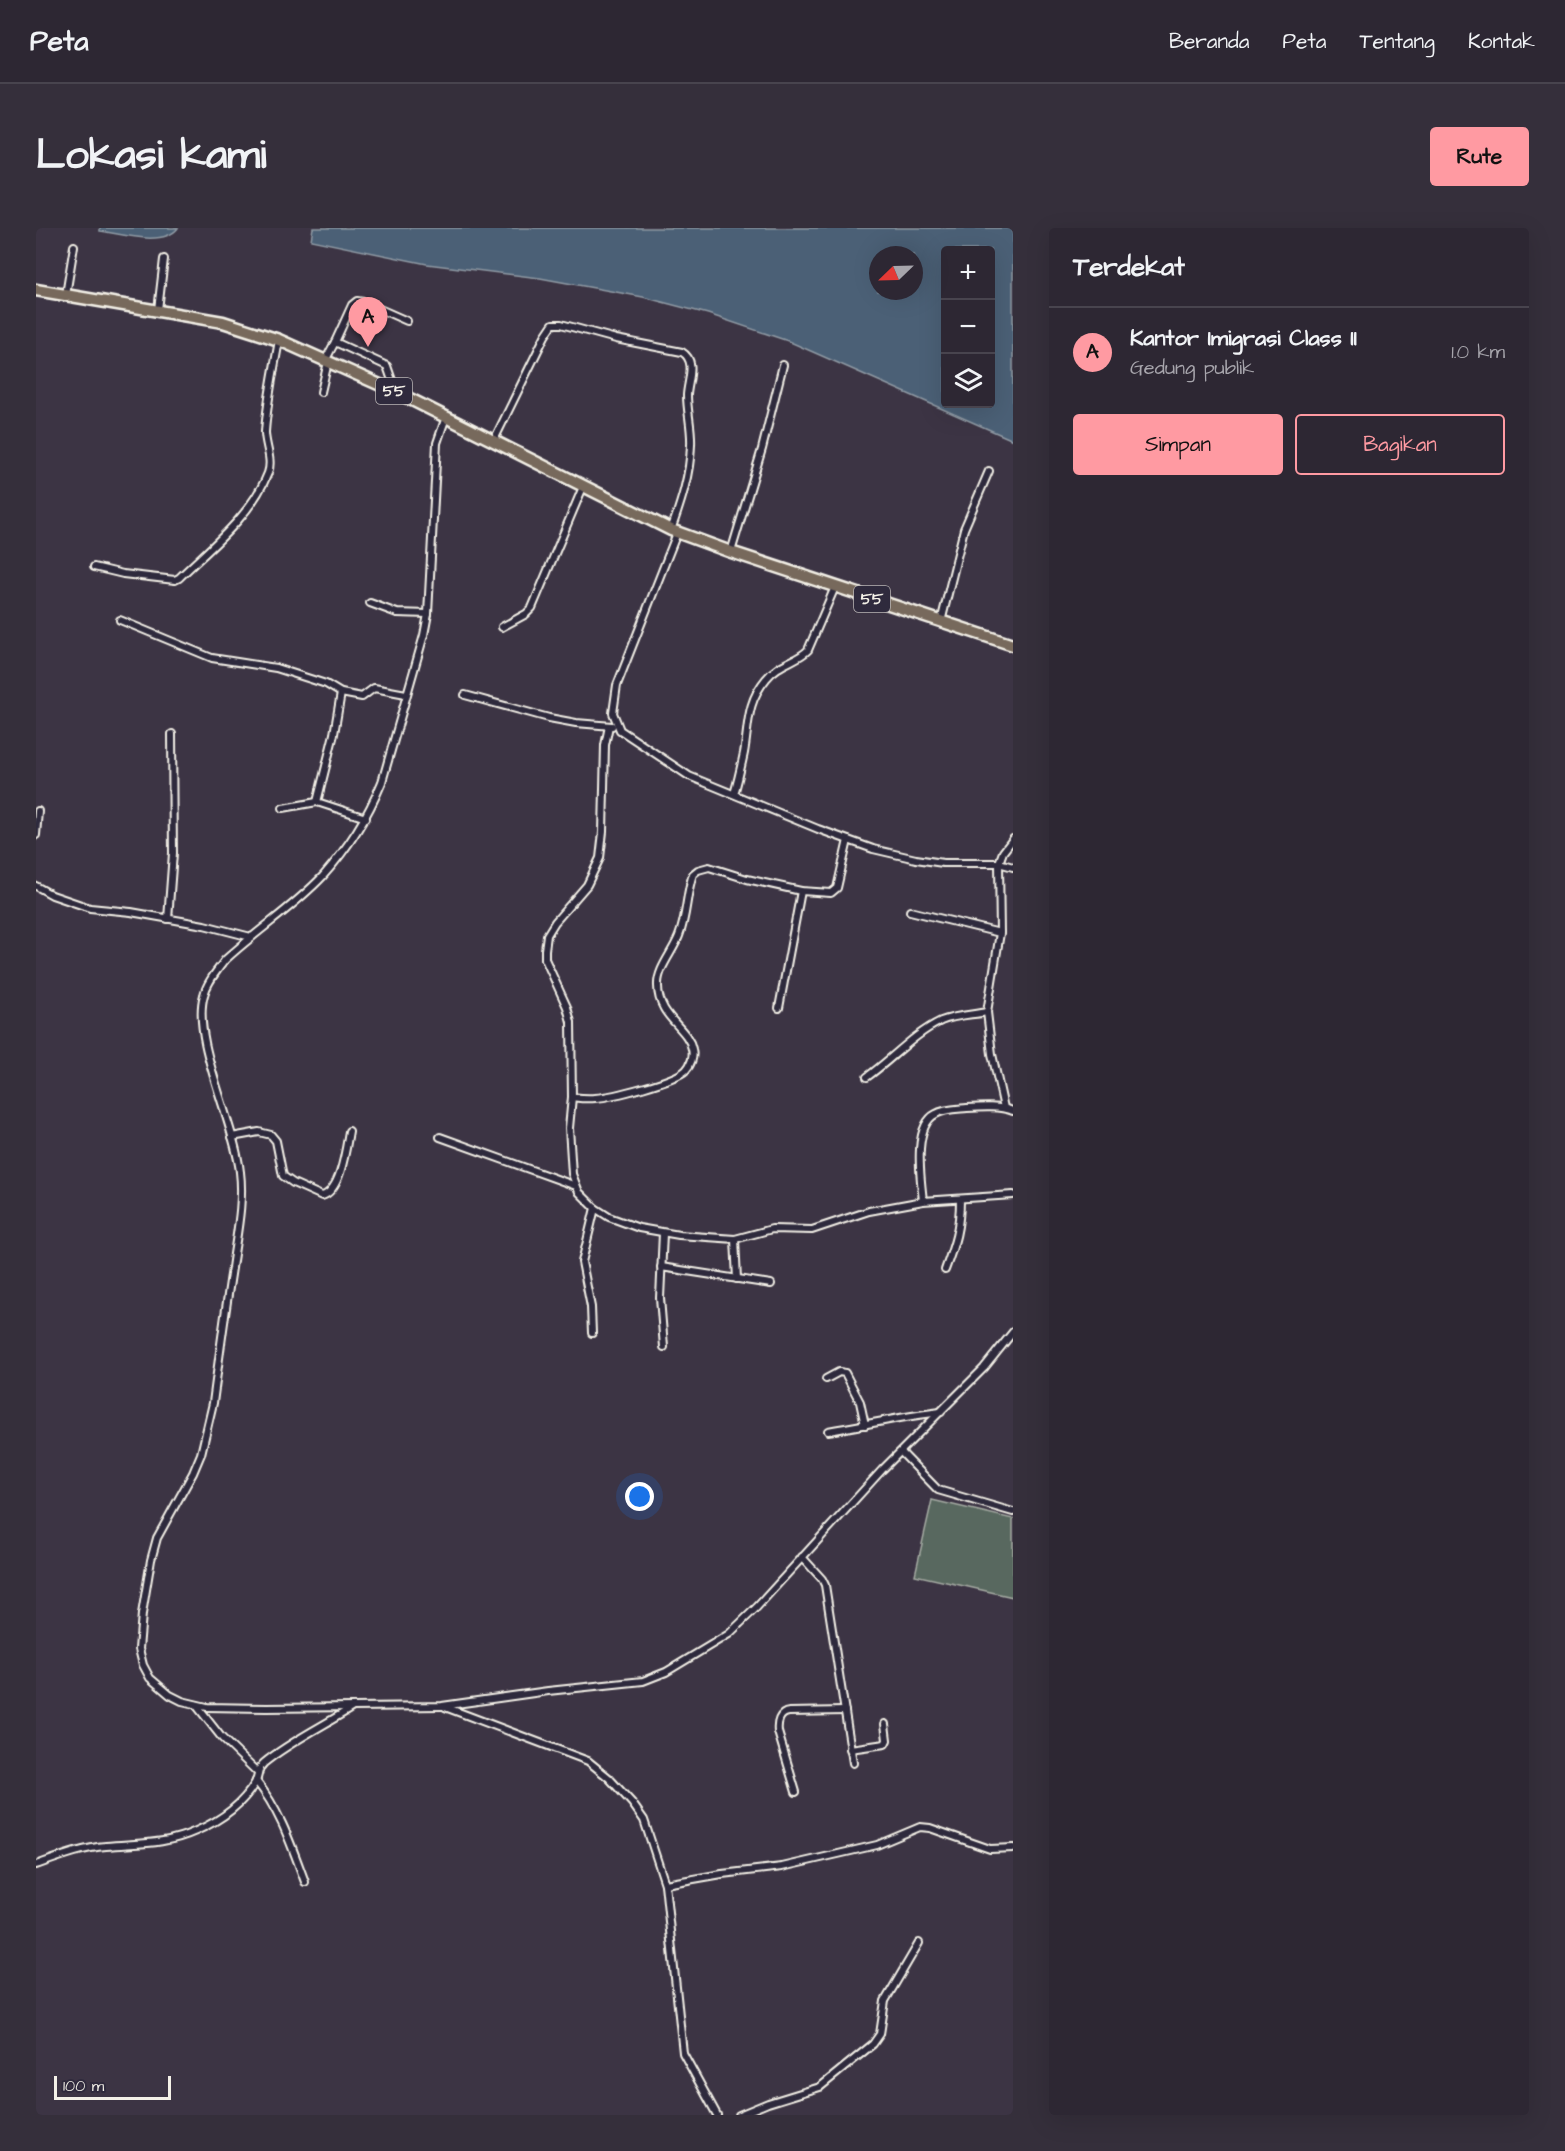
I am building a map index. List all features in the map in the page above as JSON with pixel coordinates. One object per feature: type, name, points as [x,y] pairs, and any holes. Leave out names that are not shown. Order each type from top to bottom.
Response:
[{"type":"highway","name":"55","points":[[36,290],[223,322],[279,340],[396,392],[674,531],[730,552],[1013,645]]},
{"type":"street","points":[[66,295],[74,246]]},
{"type":"street","points":[[158,310],[164,259]]},
{"type":"street","points":[[321,392],[334,342],[352,305],[357,301],[364,302],[407,321]]},
{"type":"street","points":[[494,440],[544,336],[553,324],[557,323],[616,339],[682,352],[688,357],[691,366],[687,406],[692,443],[683,499],[674,531],[617,685],[613,726],[604,745],[603,832],[600,858],[587,885],[555,922],[547,935],[544,950],[545,959],[569,1014],[572,1097],[570,1128],[572,1174],[576,1187],[595,1208],[623,1223],[663,1233],[735,1239],[772,1229],[812,1230],[869,1211],[923,1201],[1013,1195]]},
{"type":"street","points":[[94,567],[123,574],[175,580],[241,518],[255,498],[269,468],[265,434],[279,340]]},
{"type":"street","points":[[334,342],[387,366],[396,392]]},
{"type":"street","points":[[730,552],[762,449],[783,365]]},
{"type":"street","points":[[446,417],[437,443],[428,614],[421,651],[406,694],[382,782],[366,818],[323,876],[225,960],[212,977],[204,994],[200,1012],[205,1041],[238,1160],[241,1188],[213,1403],[197,1463],[157,1538],[147,1580],[139,1640],[140,1658],[150,1678],[170,1695],[196,1705],[267,1708],[442,1706],[548,1690],[643,1681],[658,1675],[729,1634],[984,1368],[1013,1332]]},
{"type":"street","points":[[941,622],[964,529],[989,471]]},
{"type":"street","points":[[502,627],[526,614],[532,608],[583,487]]},
{"type":"street","points":[[734,794],[744,752],[752,701],[772,672],[808,650],[835,586]]},
{"type":"street","points":[[370,603],[397,613],[428,614]]},
{"type":"street","points":[[120,620],[212,658],[276,668],[326,684],[341,693],[362,697],[374,688],[406,694]]},
{"type":"street","points":[[316,802],[334,734],[341,693]]},
{"type":"street","points":[[465,695],[549,718],[613,726],[689,776],[873,849],[916,859],[999,863],[1013,867]]},
{"type":"street","points":[[168,919],[173,853],[172,734]]},
{"type":"street","points":[[283,807],[316,802],[366,818]]},
{"type":"street","points":[[36,835],[38,811]]},
{"type":"street","points":[[1004,1108],[992,1054],[987,1012],[1000,933],[999,863],[1003,852],[1013,839]]},
{"type":"street","points":[[572,1097],[608,1096],[668,1080],[688,1069],[692,1059],[692,1047],[663,1008],[659,1000],[657,983],[679,937],[693,874],[709,867],[747,879],[801,891],[827,893],[837,888],[848,840]]},
{"type":"street","points":[[36,886],[52,895],[90,908],[131,912],[204,925],[251,937]]},
{"type":"street","points":[[779,1008],[801,891]]},
{"type":"street","points":[[910,911],[1000,933]]},
{"type":"street","points":[[867,1077],[918,1035],[941,1021],[987,1012]]},
{"type":"street","points":[[923,1201],[920,1144],[925,1124],[929,1118],[937,1113],[958,1109],[1004,1108],[1013,1111]]},
{"type":"street","points":[[232,1137],[259,1132],[271,1135],[276,1141],[283,1176],[322,1196],[331,1192],[339,1177],[349,1131]]},
{"type":"street","points":[[440,1137],[576,1187]]},
{"type":"street","points":[[945,1270],[957,1238],[960,1223],[960,1199]]},
{"type":"street","points":[[592,1333],[591,1307],[582,1262],[595,1208]]},
{"type":"street","points":[[663,1233],[660,1298],[664,1347]]},
{"type":"street","points":[[735,1239],[737,1279]]},
{"type":"street","points":[[661,1267],[771,1284]]},
{"type":"street","points":[[826,1378],[837,1372],[845,1373],[860,1402],[865,1425]]},
{"type":"street","points":[[828,1431],[902,1416],[941,1412]]},
{"type":"street","points":[[901,1452],[938,1490],[1013,1512]]},
{"type":"street","points":[[802,1557],[822,1579],[825,1586],[853,1763]]},
{"type":"street","points":[[196,1705],[222,1738],[257,1772]]},
{"type":"street","points":[[442,1706],[582,1759],[609,1778],[644,1820],[665,1884],[683,2053],[717,2115]]},
{"type":"street","points":[[36,1865],[78,1850],[144,1845],[196,1831],[222,1818],[240,1802],[256,1781],[257,1772],[263,1764],[284,1748],[354,1707]]},
{"type":"street","points":[[796,1792],[778,1732],[778,1722],[781,1716],[789,1712],[845,1711]]},
{"type":"street","points":[[850,1749],[885,1744],[887,1740],[885,1724]]},
{"type":"street","points":[[256,1781],[266,1793],[278,1816],[305,1882]]},
{"type":"street","points":[[665,1884],[722,1874],[758,1871],[832,1856],[877,1845],[920,1827],[930,1828],[990,1849],[1013,1848]]},
{"type":"street","points":[[739,2115],[768,2103],[820,2087],[873,2044],[880,2034],[885,2001],[919,1943]]},
{"type":"green space","points":[[932,1500],[1013,1519],[1013,1597],[915,1575]]},
{"type":"water","points":[[100,228],[178,228],[163,237],[142,238],[100,231]]},
{"type":"water","points":[[313,228],[1013,228],[1013,440],[788,341],[708,314],[643,297],[540,278],[427,264],[311,240]]},
{"type":"place","name":"Kantor Imigrasi Class II","points":[[368,347]]}]
